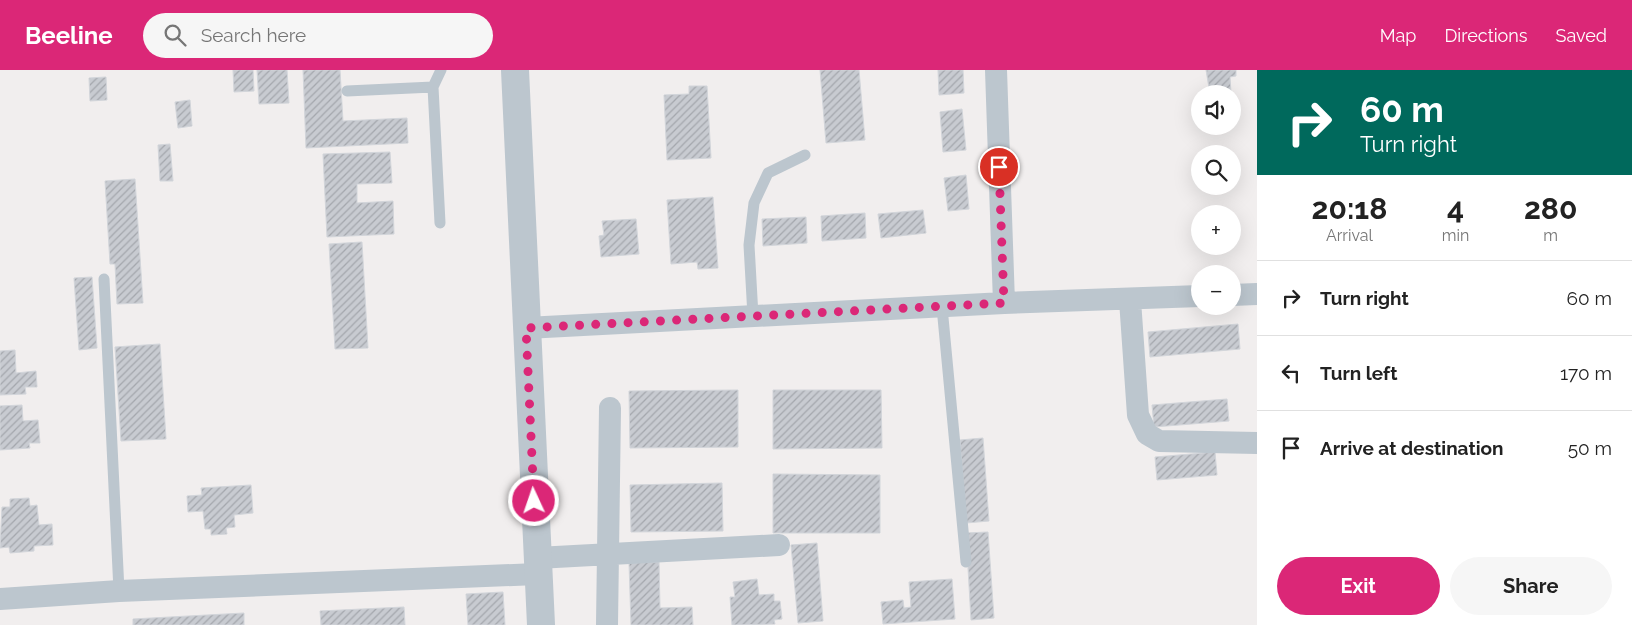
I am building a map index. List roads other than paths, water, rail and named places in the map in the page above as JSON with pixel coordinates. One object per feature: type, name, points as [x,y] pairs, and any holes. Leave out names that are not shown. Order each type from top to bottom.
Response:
[{"type":"street","points":[[515,70],[541,625]]},
{"type":"street","points":[[996,70],[1004,303]]},
{"type":"street","points":[[1241,295],[1257,294]]},
{"type":"street","points":[[526,328],[1004,303],[1191,297]]},
{"type":"street","points":[[1130,300],[1138,415],[1147,434],[1159,441],[1257,443]]},
{"type":"street","points":[[607,625],[610,408]]},
{"type":"street","points":[[0,599],[537,566],[609,554],[779,545]]},
{"type":"lane","points":[[440,223],[433,87],[441,70]]},
{"type":"lane","points":[[347,91],[433,87]]},
{"type":"lane","points":[[753,316],[749,244],[754,203],[768,173],[805,155]]},
{"type":"lane","points":[[104,279],[119,592]]},
{"type":"lane","points":[[942,307],[966,562]]}]
